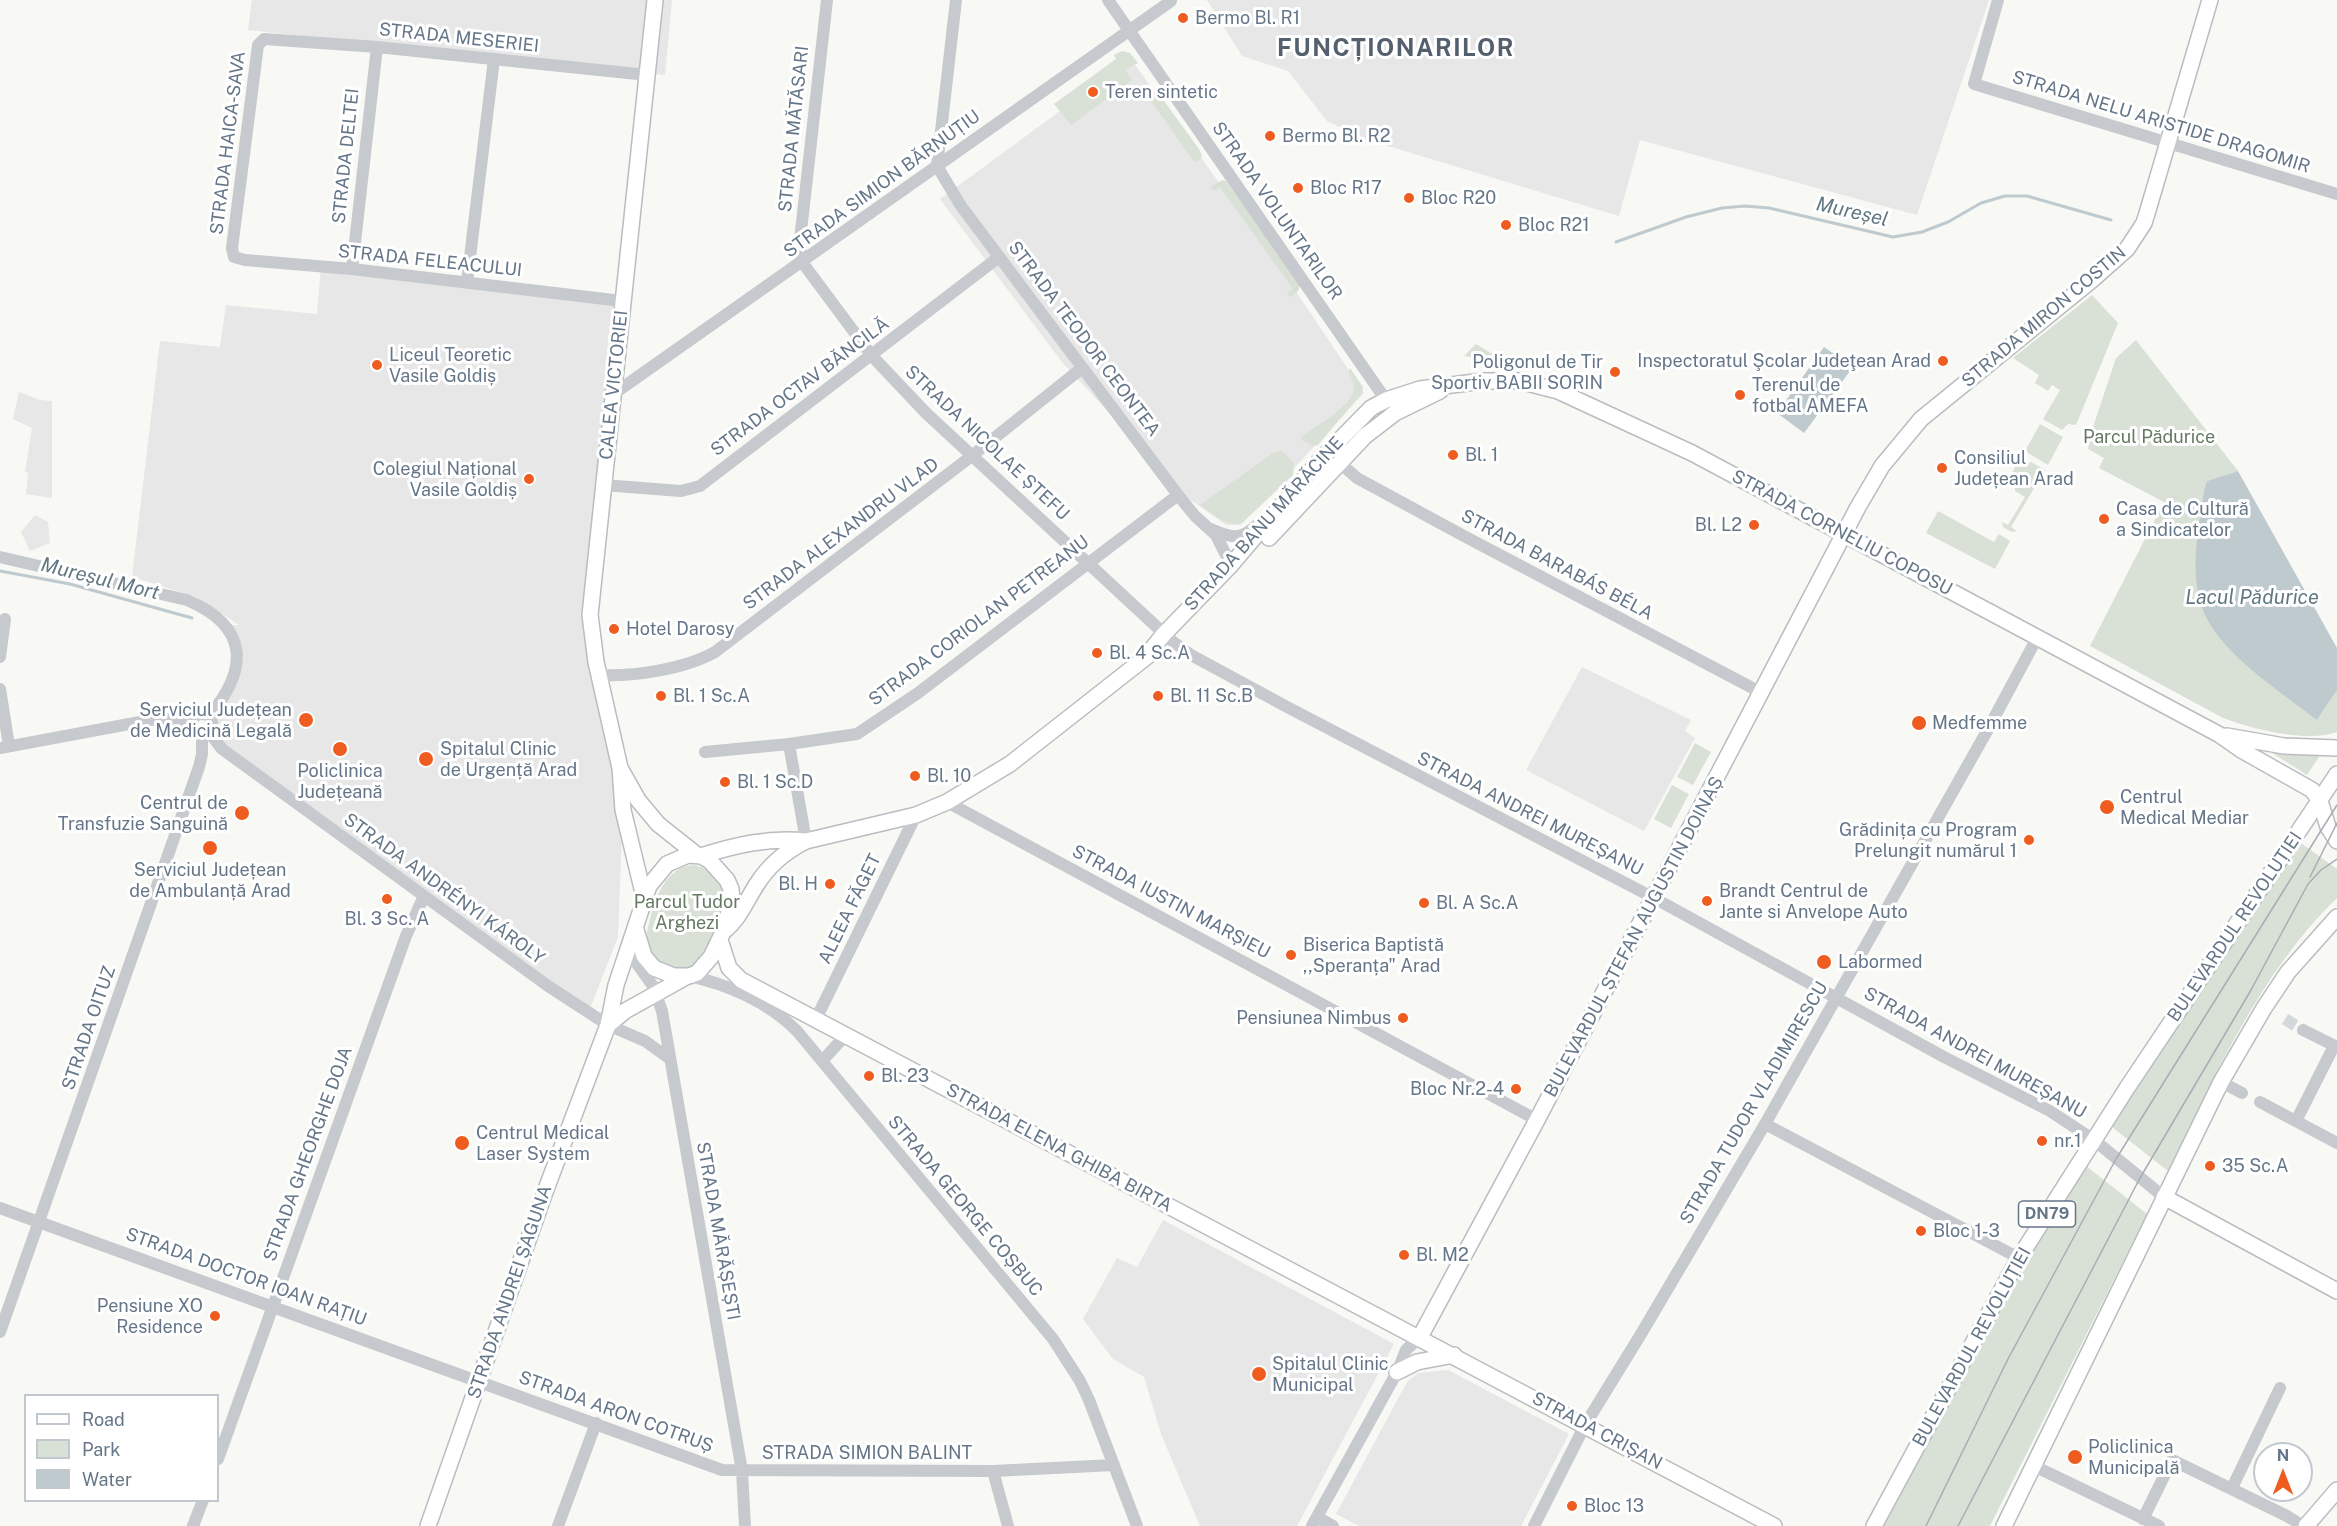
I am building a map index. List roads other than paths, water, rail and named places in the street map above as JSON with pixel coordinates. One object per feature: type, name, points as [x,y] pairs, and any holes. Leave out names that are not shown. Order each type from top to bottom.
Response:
[{"type":"main road","name":"CALEA VICTORIEI","points":[[644,897],[623,810],[620,768],[598,675],[590,615],[656,0]]},
{"type":"main road","name":"STRADA MIRON COSTIN","points":[[1844,534],[1881,466],[1921,419],[2127,249],[2144,223],[2210,0]]},
{"type":"main road","name":"STRADA CORNELIU COPOSU","points":[[1386,400],[1420,389],[1500,381],[1519,381],[1558,391],[1692,453],[2220,735],[2243,751],[2308,787],[2320,801]]},
{"type":"main road","name":"STRADA CORNELIU COPOSU","points":[[1395,413],[1448,387]]},
{"type":"main road","name":"STRADA BANU MĂRĂCINE","points":[[1168,638],[1312,470],[1356,422],[1371,408],[1386,400]]},
{"type":"main road","name":"STRADA BANU MĂRĂCINE","points":[[699,856],[767,840],[806,841],[916,815],[947,802],[1010,764],[1168,638],[1365,436],[1395,413]]},
{"type":"main road","name":"BULEVARDUL ȘTEFAN AUGUSTIN DOINAȘ","points":[[1420,1337],[1537,1120],[1844,534]]},
{"type":"main road","name":"STRADA CORNELIU COPOSU","points":[[2220,735],[2284,746],[2337,748]]},
{"type":"main road","name":"CALEA VICTORIEI","points":[[620,768],[638,800],[658,824],[699,856]]},
{"type":"main road","name":"BULEVARDUL REVOLUȚIEI","points":[[1874,1526],[2019,1258],[2094,1140],[2337,774]]},
{"type":"main road","points":[[2320,801],[2328,827],[2337,840]]},
{"type":"main road","name":"STRADA BANU MĂRĂCINE","points":[[721,936],[738,919],[758,882],[777,860],[806,841]]},
{"type":"main road","points":[[608,1025],[625,1011],[704,968],[721,936],[732,902],[731,889],[721,871],[710,861],[699,856],[679,857],[667,864],[653,879],[644,897],[636,930],[639,946],[649,963],[660,971],[674,976],[688,976]]},
{"type":"main road","points":[[2004,1526],[2221,1082],[2288,972],[2337,917]]},
{"type":"main road","name":"STRADA ANDREI ȘAGUNA","points":[[428,1526],[545,1191],[608,1025],[613,994],[636,930]]},
{"type":"main road","name":"STRADA ELENA GHIBA BIRTA","points":[[721,936],[729,968],[736,977],[1420,1337]]},
{"type":"main road","points":[[2164,1197],[2337,1291]]},
{"type":"main road","name":"STRADA CRIȘAN","points":[[1420,1337],[1774,1526]]},
{"type":"main road","points":[[1396,1371],[1417,1362],[1454,1355]]},
{"type":"main road","points":[[2305,1526],[2337,1490]]},
{"type":"street","name":"STRADA MĂTĂSARI","points":[[802,262],[801,240],[827,0]]},
{"type":"street","points":[[937,166],[956,0]]},
{"type":"street","name":"STRADA VOLUNTARILOR","points":[[1108,0],[1395,413]]},
{"type":"street","name":"STRADA NELU ARISTIDE DRAGOMIR","points":[[1998,0],[1974,84],[2337,194]]},
{"type":"street","name":"STRADA SIMION BĂRNUȚIU","points":[[612,395],[1171,1]]},
{"type":"street","name":"STRADA MESERIEI","points":[[268,38],[647,75]]},
{"type":"street","name":"STRADA HAICA-SAVA","points":[[234,257],[232,248],[258,45],[268,38]]},
{"type":"street","name":"STRADA DELTEI","points":[[352,269],[376,47]]},
{"type":"street","points":[[468,282],[494,59]]},
{"type":"street","name":"STRADA TEODOR CEONTEA","points":[[937,166],[946,184],[999,257],[1195,516],[1210,528],[1227,535],[1242,536],[1249,533],[1264,518],[1276,514]]},
{"type":"street","name":"STRADA FELEACULUI","points":[[234,257],[245,261],[352,269],[622,300]]},
{"type":"street","name":"STRADA OCTAV BĂNCILĂ","points":[[603,485],[681,491],[695,488],[872,356],[999,257]]},
{"type":"street","name":"STRADA NICOLAE ȘTEFU","points":[[802,262],[872,356],[926,413],[1168,638]]},
{"type":"street","name":"STRADA ALEXANDRU VLAD","points":[[598,675],[675,667],[701,660],[732,639],[973,455],[1082,368]]},
{"type":"street","name":"STRADA BARABÁS BÉLA","points":[[1340,463],[1358,478],[1451,529],[1762,693]]},
{"type":"street","name":"STRADA CORIOLAN PETREANU","points":[[705,752],[847,737],[864,730],[918,693],[1178,495]]},
{"type":"street","name":"STRADA TEODOR CEONTEA","points":[[1210,528],[1231,565]]},
{"type":"street","points":[[0,557],[187,600],[215,615],[233,635],[237,656],[230,685],[221,702],[209,716]]},
{"type":"street","points":[[0,657],[5,619]]},
{"type":"street","name":"STRADA ANDREI MUREȘANU","points":[[1168,638],[1191,655],[1400,768],[1654,898],[1835,998],[2050,1111],[2094,1140]]},
{"type":"street","name":"STRADA TUDOR VLADIMIRESCU","points":[[1534,1526],[1585,1425],[1765,1124],[1984,737],[2037,638]]},
{"type":"street","points":[[0,689],[5,747],[156,719],[192,722]]},
{"type":"street","points":[[198,714],[209,716],[213,722],[205,733],[194,730],[192,722],[198,714]]},
{"type":"street","name":"STRADA ANDRÉNYI KÁROLY","points":[[205,733],[222,749],[423,896],[548,986],[608,1025]]},
{"type":"street","name":"STRADA OITUZ","points":[[0,1332],[199,767],[205,733]]},
{"type":"street","points":[[789,744],[806,841]]},
{"type":"street","name":"STRADA IUSTIN MARȘIEU","points":[[947,802],[1537,1120]]},
{"type":"street","name":"ALEEA FĂGET","points":[[816,1019],[916,815]]},
{"type":"street","name":"STRADA GHEORGHE DOJA","points":[[219,1456],[406,936],[423,896]]},
{"type":"street","name":"STRADA MĂRĂȘEȘTI","points":[[628,951],[648,979],[662,1011],[742,1472],[745,1526]]},
{"type":"street","name":"STRADA GEORGE COȘBUC","points":[[688,976],[727,986],[785,1019],[797,1031],[1065,1355],[1089,1400],[1137,1526]]},
{"type":"street","points":[[608,1025],[645,1041],[670,1059]]},
{"type":"street","points":[[2296,1121],[2336,1046],[2303,1030]]},
{"type":"street","points":[[822,1061],[845,1036]]},
{"type":"street","points":[[2221,1082],[2242,1093]]},
{"type":"street","points":[[2260,1102],[2337,1143]]},
{"type":"street","points":[[1765,1124],[2019,1258]]},
{"type":"street","points":[[2094,1140],[2164,1197]]},
{"type":"street","name":"STRADA DOCTOR IOAN RAȚIU","points":[[0,1208],[479,1381]]},
{"type":"street","points":[[1333,1526],[1314,1522],[1406,1350],[1420,1337]]},
{"type":"street","name":"STRADA ARON COTRUȘ","points":[[479,1381],[716,1468],[742,1472]]},
{"type":"street","points":[[2232,1488],[2280,1388]]},
{"type":"street","points":[[558,1526],[596,1424]]},
{"type":"street","points":[[2143,1518],[2172,1460],[2305,1526]]},
{"type":"street","name":"STRADA SIMION BALINT","points":[[742,1472],[993,1471],[1114,1465]]},
{"type":"street","points":[[2034,1466],[2159,1526]]},
{"type":"street","name":"STRADA SIMION BALINT","points":[[993,1471],[1008,1526]]},
{"type":"street","points":[[194,1526],[202,1502]]},
{"type":"water","points":[[1824,347],[1853,367],[1804,433],[1777,413]]},
{"type":"water","name":"Lacul Pădurice","points":[[2238,471],[2337,648],[2337,690],[2317,720],[2266,682],[2232,652],[2207,619],[2200,601],[2196,561],[2204,491],[2207,481]]},
{"type":"waterway","name":"Mureșel","points":[[1616,242],[1686,217],[1722,208],[1745,206],[1769,208],[1893,237],[1922,232],[1948,222],[1981,203],[2005,196],[2027,196],[2111,220]]},
{"type":"waterway","name":"Mureșul Mort","points":[[0,571],[70,584],[192,618]]},
{"type":"tunnel","points":[[2285,1019],[2303,1030]]},
{"type":"tram line","points":[[1926,1526],[2008,1359],[2116,1159],[2337,805]]},
{"type":"tram line","points":[[2310,877],[2337,823]]},
{"type":"tram line","points":[[1958,1526],[2140,1178],[2251,990],[2308,884],[2321,870],[2337,859]]},
{"type":"place","name":"Bermo Bl. R1","points":[[1183,18]]},
{"type":"place","name":"Teren sintetic","points":[[1093,92]]},
{"type":"place","name":"Bermo Bl. R2","points":[[1270,136]]},
{"type":"place","name":"Bloc R17","points":[[1298,188]]},
{"type":"place","name":"Bloc R20","points":[[1409,198]]},
{"type":"place","name":"Bloc R21","points":[[1506,225]]},
{"type":"place","name":"Inspectoratul Şcolar Judeţean Arad","points":[[1943,361]]},
{"type":"place","name":"Liceul Teoretic Vasile Goldiș","points":[[377,365]]},
{"type":"place","name":"Poligonul de Tir Sportiv BABII SORIN","points":[[1615,372]]},
{"type":"place","name":"Terenul de fotbal AMEFA","points":[[1740,395]]},
{"type":"place","name":"Bl. 1","points":[[1453,455]]},
{"type":"place","name":"Consiliul Județean Arad","points":[[1942,468]]},
{"type":"place","name":"Colegiul Național Vasile Goldiș","points":[[529,479]]},
{"type":"place","name":"Casa de Cultură a Sindicatelor","points":[[2104,519]]},
{"type":"place","name":"Bl. L2","points":[[1754,525]]},
{"type":"place","name":"Hotel Darosy","points":[[614,629]]},
{"type":"place","name":"Bl. 4 Sc.A","points":[[1097,653]]},
{"type":"place","name":"Bl. 1 Sc.A","points":[[661,696]]},
{"type":"place","name":"Bl. 11 Sc.B","points":[[1158,696]]},
{"type":"place","name":"Serviciul Județean de Medicină Legală","points":[[306,720]]},
{"type":"place","name":"Medfemme","points":[[1919,723]]},
{"type":"place","name":"Policlinica Județeană","points":[[340,749]]},
{"type":"place","name":"Spitalul Clinic de Urgență Arad","points":[[426,759]]},
{"type":"place","name":"Bl. 10","points":[[915,776]]},
{"type":"place","name":"Bl. 1 Sc.D","points":[[725,782]]},
{"type":"place","name":"Centrul Medical Mediar","points":[[2107,807]]},
{"type":"place","name":"Centrul de Transfuzie Sanguină","points":[[242,813]]},
{"type":"place","name":"Grădinița cu Program Prelungit numărul 1","points":[[2029,840]]},
{"type":"place","name":"Serviciul Județean de Ambulanță Arad","points":[[210,848]]},
{"type":"place","name":"Bl. H","points":[[830,884]]},
{"type":"place","name":"Bl. 3 Sc. A","points":[[387,899]]},
{"type":"place","name":"Brandt Centrul de Jante si Anvelope Auto","points":[[1707,901]]},
{"type":"place","name":"Bl. A Sc.A","points":[[1424,903]]},
{"type":"place","name":"Biserica Baptistă ,,Speranța\" Arad","points":[[1291,955]]},
{"type":"place","name":"Labormed","points":[[1824,962]]},
{"type":"place","name":"Pensiunea Nimbus","points":[[1403,1018]]},
{"type":"place","name":"Bl. 23","points":[[869,1076]]},
{"type":"place","name":"Bloc Nr.2-4","points":[[1516,1089]]},
{"type":"place","name":"nr.1","points":[[2042,1141]]},
{"type":"place","name":"Centrul Medical Laser System","points":[[462,1143]]},
{"type":"place","name":"35 Sc.A","points":[[2210,1166]]},
{"type":"place","name":"Bloc 1-3","points":[[1921,1231]]},
{"type":"place","name":"Bl. M2","points":[[1404,1255]]},
{"type":"place","name":"Pensiune XO Residence","points":[[215,1316]]},
{"type":"place","name":"Spitalul Clinic Municipal","points":[[1259,1374]]},
{"type":"place","name":"Policlinica Municipală","points":[[2075,1457]]},
{"type":"place","name":"Bloc 13","points":[[1572,1506]]},
{"type":"district","name":"FUNCȚIONARILOR","points":[[1396,49]]},
{"type":"park label","name":"Parcul Pădurice","points":[[2149,437]]},
{"type":"park label","name":"Parcul Tudor Arghezi","points":[[687,912]]}]
